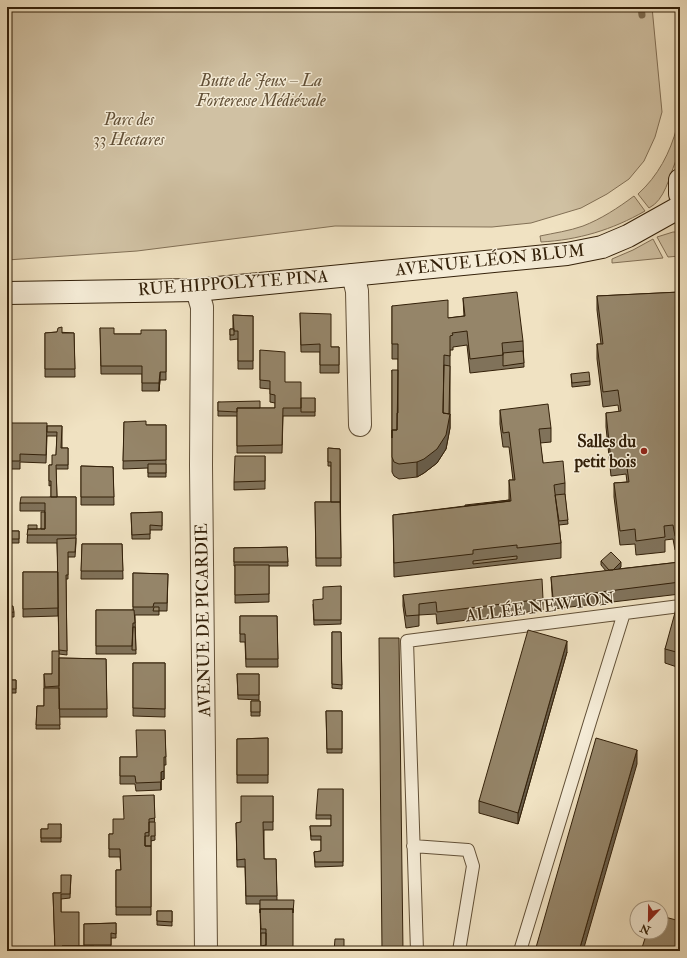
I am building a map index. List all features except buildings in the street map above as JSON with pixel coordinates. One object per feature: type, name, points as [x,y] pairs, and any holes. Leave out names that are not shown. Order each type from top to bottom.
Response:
[{"type":"street","points":[[680,180],[680,194]]},
{"type":"street","name":"AVENUE LÉON BLUM","points":[[386,271],[574,253],[602,247],[628,236],[680,207]]},
{"type":"street","name":"RUE HIPPOLYTE PINA","points":[[7,293],[197,290],[386,271]]},
{"type":"street","points":[[353,275],[357,291],[360,425]]},
{"type":"street","name":"AVENUE DE PICARDIE","points":[[197,290],[202,307],[206,951]]},
{"type":"lane","points":[[624,613],[680,606]]},
{"type":"lane","name":"ALLÉE NEWTON","points":[[417,951],[407,641],[624,613],[520,951]]},
{"type":"lane","points":[[413,846],[468,850],[473,866],[459,951]]},
{"type":"green space","name":"Parc des 33 Hectares","points":[[7,7],[652,7],[662,112],[655,137],[644,161],[629,179],[607,194],[581,208],[531,223],[492,227],[335,226],[137,251],[7,260]]},
{"type":"green space","points":[[680,126],[680,152],[663,194],[659,200],[649,208],[638,194],[652,180],[662,164],[671,146],[677,127]]},
{"type":"green space","points":[[634,196],[645,211],[633,218],[594,233],[568,239],[541,242],[540,236],[583,226],[609,213]]},
{"type":"green space","points":[[673,232],[680,232],[680,256],[668,257],[657,237]]},
{"type":"green space","points":[[653,239],[663,258],[612,263],[612,259]]},
{"type":"waterway","points":[[641,7],[642,15]]},
{"type":"place","name":"Salles du petit bois","points":[[644,451]]},
{"type":"park label","name":"Butte de Jeux – La Forteresse Médiévale","points":[[261,90]]}]
